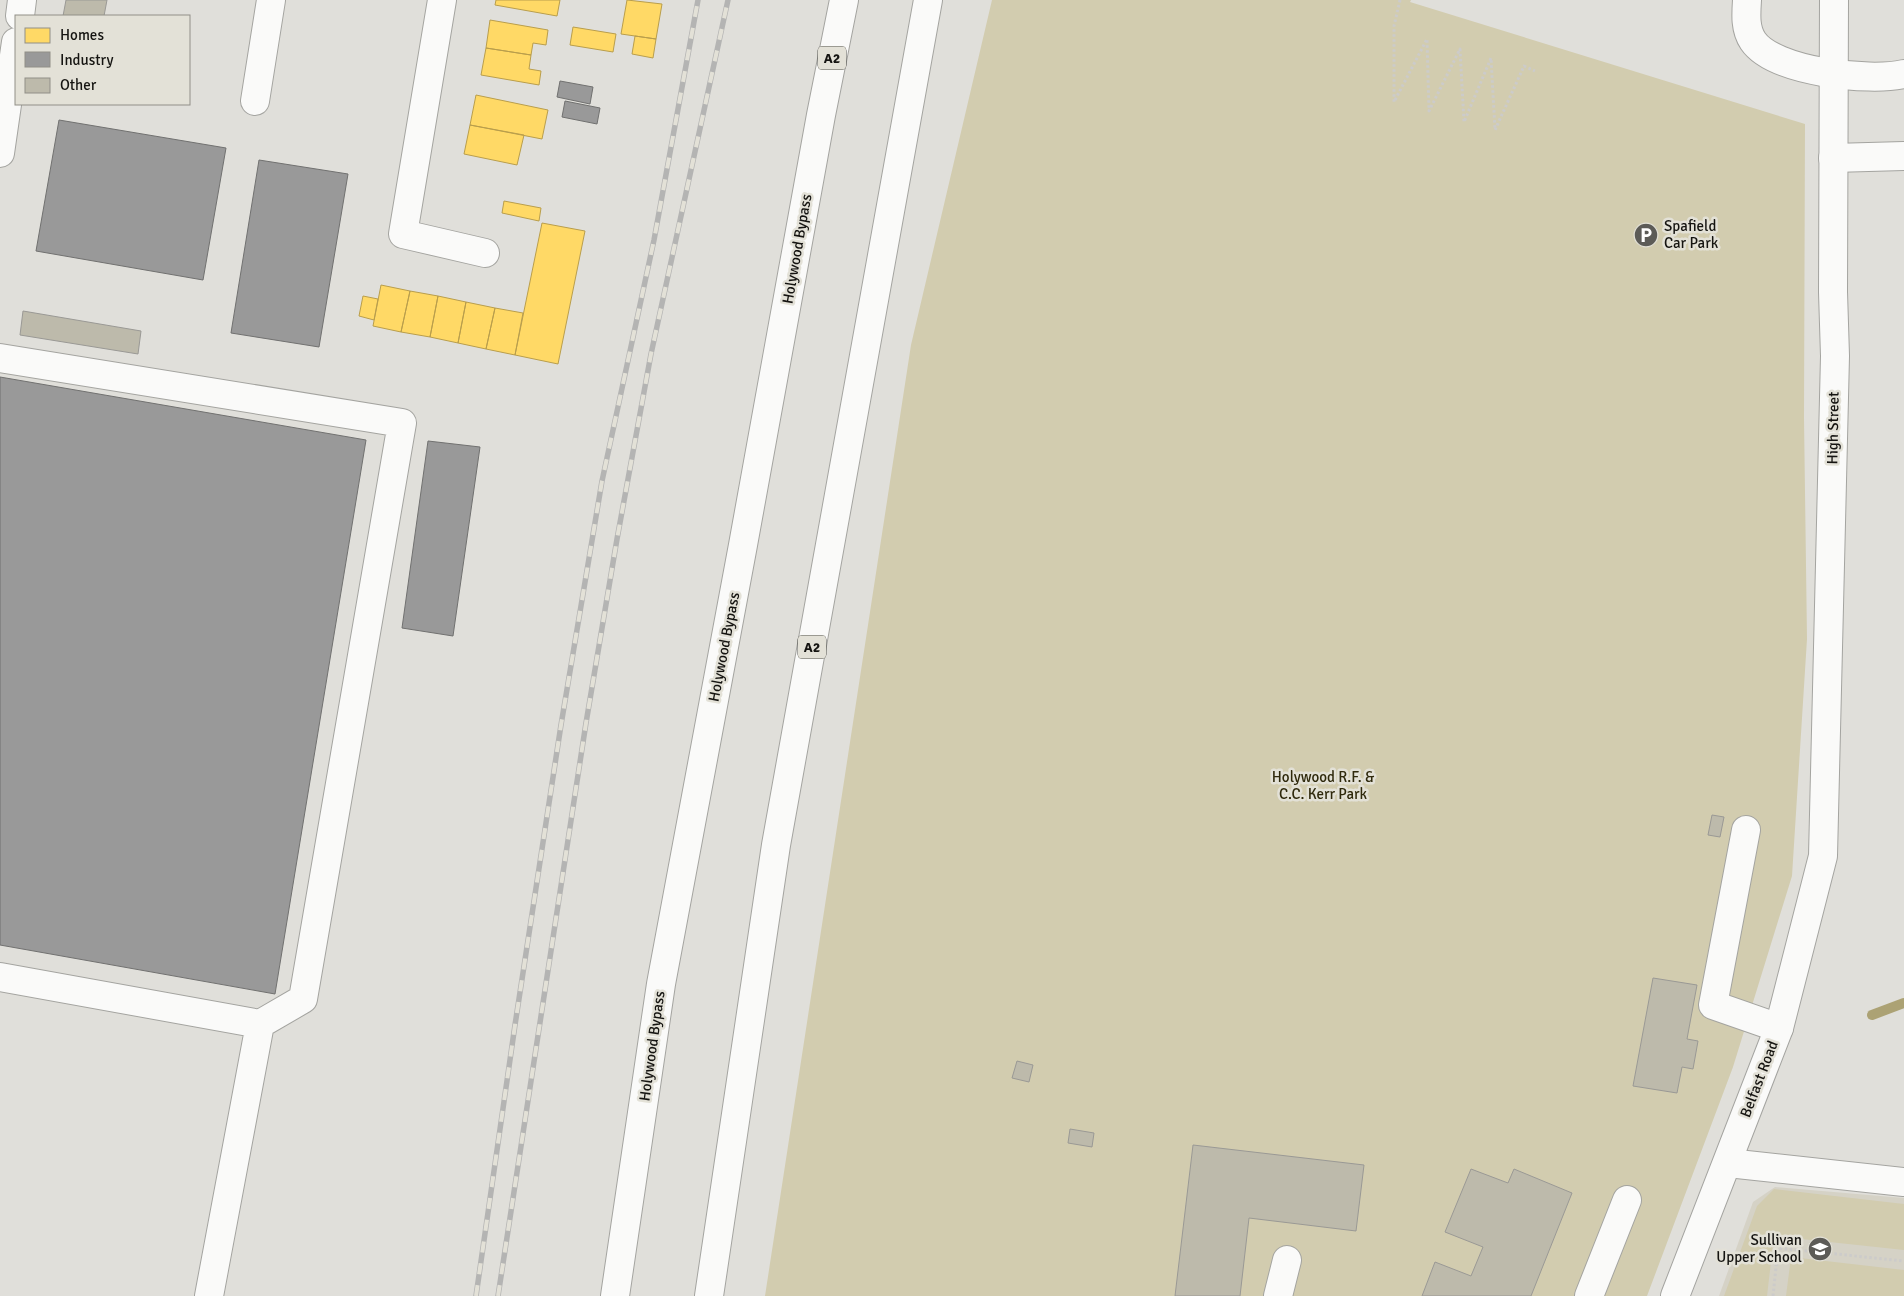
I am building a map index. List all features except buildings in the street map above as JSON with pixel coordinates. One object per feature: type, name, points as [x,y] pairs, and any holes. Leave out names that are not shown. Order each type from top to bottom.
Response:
[{"type":"main road","points":[[20,15],[22,0]]},
{"type":"main road","points":[[255,101],[271,0]]},
{"type":"main road","points":[[442,0],[403,234],[485,252]]},
{"type":"main road","name":"Holywood Bypass","points":[[615,1296],[661,984],[744,545],[821,115],[844,0]]},
{"type":"main road","name":"A2","points":[[708,1296],[776,845],[928,0]]},
{"type":"main road","points":[[1747,0],[1746,21],[1748,32],[1762,52],[1790,64],[1835,74],[1892,76],[1904,74]]},
{"type":"main road","name":"High Street","points":[[1823,856],[1835,356],[1833,292],[1834,0]]},
{"type":"main road","points":[[0,153],[15,49]]},
{"type":"main road","points":[[1833,158],[1904,156]]},
{"type":"main road","points":[[0,358],[402,423],[303,999],[260,1024],[0,978]]},
{"type":"main road","points":[[1746,830],[1713,1005],[1779,1028]]},
{"type":"main road","name":"Belfast Road","points":[[1675,1296],[1728,1164],[1779,1028],[1823,856]]},
{"type":"main road","points":[[209,1296],[260,1024]]},
{"type":"main road","points":[[1728,1164],[1904,1182]]},
{"type":"main road","points":[[1589,1296],[1627,1200]]},
{"type":"main road","points":[[1278,1296],[1287,1260]]},
{"type":"path","points":[[1400,0],[1394,26],[1394,102],[1427,39],[1428,112],[1460,48],[1464,122],[1491,58],[1495,130],[1524,66],[1536,71]]},
{"type":"path","points":[[1772,1296],[1778,1248],[1904,1261]]},
{"type":"shaded area","name":"Sullivan Upper School","points":[[1775,1187],[1904,1198],[1904,1296],[1719,1296],[1753,1202]]},
{"type":"green space","name":"Holywood R.F. & C.C. Kerr Park","points":[[992,0],[1411,0],[1410,2],[1805,124],[1804,418],[1807,639],[1792,876],[1733,1067],[1647,1296],[765,1296],[911,345]]},
{"type":"green space","points":[[1774,1189],[1904,1204],[1904,1250],[1774,1236],[1767,1296],[1724,1296],[1757,1206]]},
{"type":"green space","points":[[1791,1257],[1904,1270],[1904,1296],[1786,1296]]},
{"type":"waterway","points":[[1872,1015],[1904,1003]]},
{"type":"railway","points":[[476,1296],[561,725],[602,481],[654,240],[698,0]]},
{"type":"railway","points":[[498,1296],[586,723],[617,539],[651,354],[728,0]]},
{"type":"place","name":"Spafield Car Park","points":[[1646,235]]},
{"type":"place","name":"Sullivan Upper School","points":[[1820,1249]]}]
